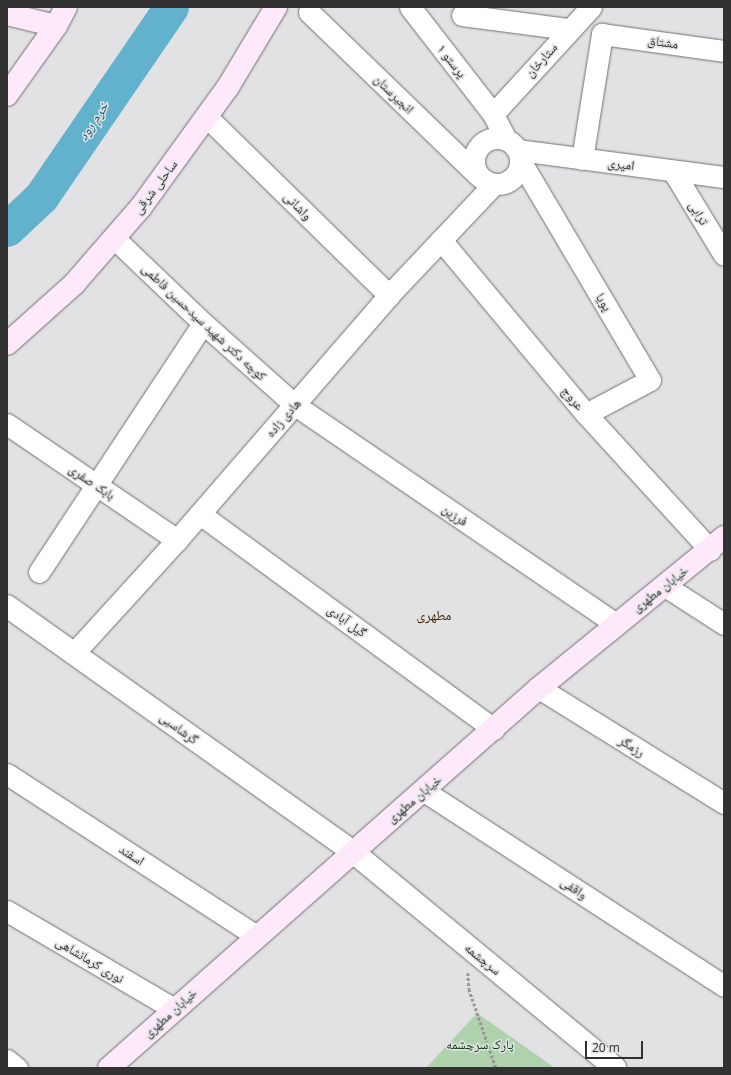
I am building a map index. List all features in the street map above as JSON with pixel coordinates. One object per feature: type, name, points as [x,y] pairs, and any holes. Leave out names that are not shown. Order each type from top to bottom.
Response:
[{"type":"main road","points":[[7,95],[56,26],[66,7]]},
{"type":"main road","name":"ساحلی شرقی","points":[[7,344],[74,284],[141,207],[228,87],[276,7]]},
{"type":"main road","points":[[7,14],[56,26]]},
{"type":"main road","name":"خیابان مطهری","points":[[109,1068],[352,851],[424,791],[539,688],[616,624],[717,544]]},
{"type":"street","name":"پرستو ۱","points":[[410,7],[493,114],[515,150]]},
{"type":"street","name":"ستارخان","points":[[493,114],[569,28],[591,7]]},
{"type":"street","name":"انجیرستان","points":[[309,12],[486,180]]},
{"type":"street","points":[[462,15],[569,28]]},
{"type":"street","name":"مشتاق","points":[[582,159],[602,34],[724,51]]},
{"type":"street","name":"واشانی","points":[[207,116],[389,295]]},
{"type":"street","points":[[491,139],[515,150],[518,171],[512,179],[486,180],[474,167],[474,157],[478,147],[491,139]]},
{"type":"street","name":"امیری","points":[[515,150],[724,177]]},
{"type":"street","name":"پویا","points":[[515,150],[650,380],[586,414]]},
{"type":"street","name":"ترابی","points":[[673,170],[724,255]]},
{"type":"street","name":"هادی زاده","points":[[74,653],[200,514],[389,295],[441,240],[486,180]]},
{"type":"street","name":"کوچه دکتر شهید سیدحسین فاطمی","points":[[114,238],[203,323],[295,405]]},
{"type":"street","name":"عروج","points":[[441,240],[586,414],[717,544]]},
{"type":"street","points":[[39,572],[203,323]]},
{"type":"street","name":"فرزین","points":[[295,405],[616,624]]},
{"type":"street","name":"بابک صفری","points":[[7,424],[177,540]]},
{"type":"street","name":"گیل آبادی","points":[[200,514],[494,729]]},
{"type":"street","points":[[665,586],[724,624]]},
{"type":"street","name":"گرشاسبی","points":[[7,606],[352,851]]},
{"type":"street","name":"رزمگر","points":[[539,688],[724,803]]},
{"type":"street","name":"اسفند","points":[[7,774],[256,936]]},
{"type":"street","name":"واقفی","points":[[424,791],[724,986]]},
{"type":"street","name":"سرچشمه","points":[[352,851],[615,1068]]},
{"type":"street","name":"نوری کرمانشاهی","points":[[7,911],[174,1009]]},
{"type":"street","points":[[7,1060],[17,1068]]},
{"type":"path","points":[[474,952],[468,972],[469,989],[496,1068]]},
{"type":"green space","name":"پارک سرچشمه","points":[[477,1013],[555,1068],[426,1068]]},
{"type":"waterway","name":"خرم رود","points":[[7,229],[41,197],[171,7]]},
{"type":"district","name":"مطهری","points":[[434,615]]}]
